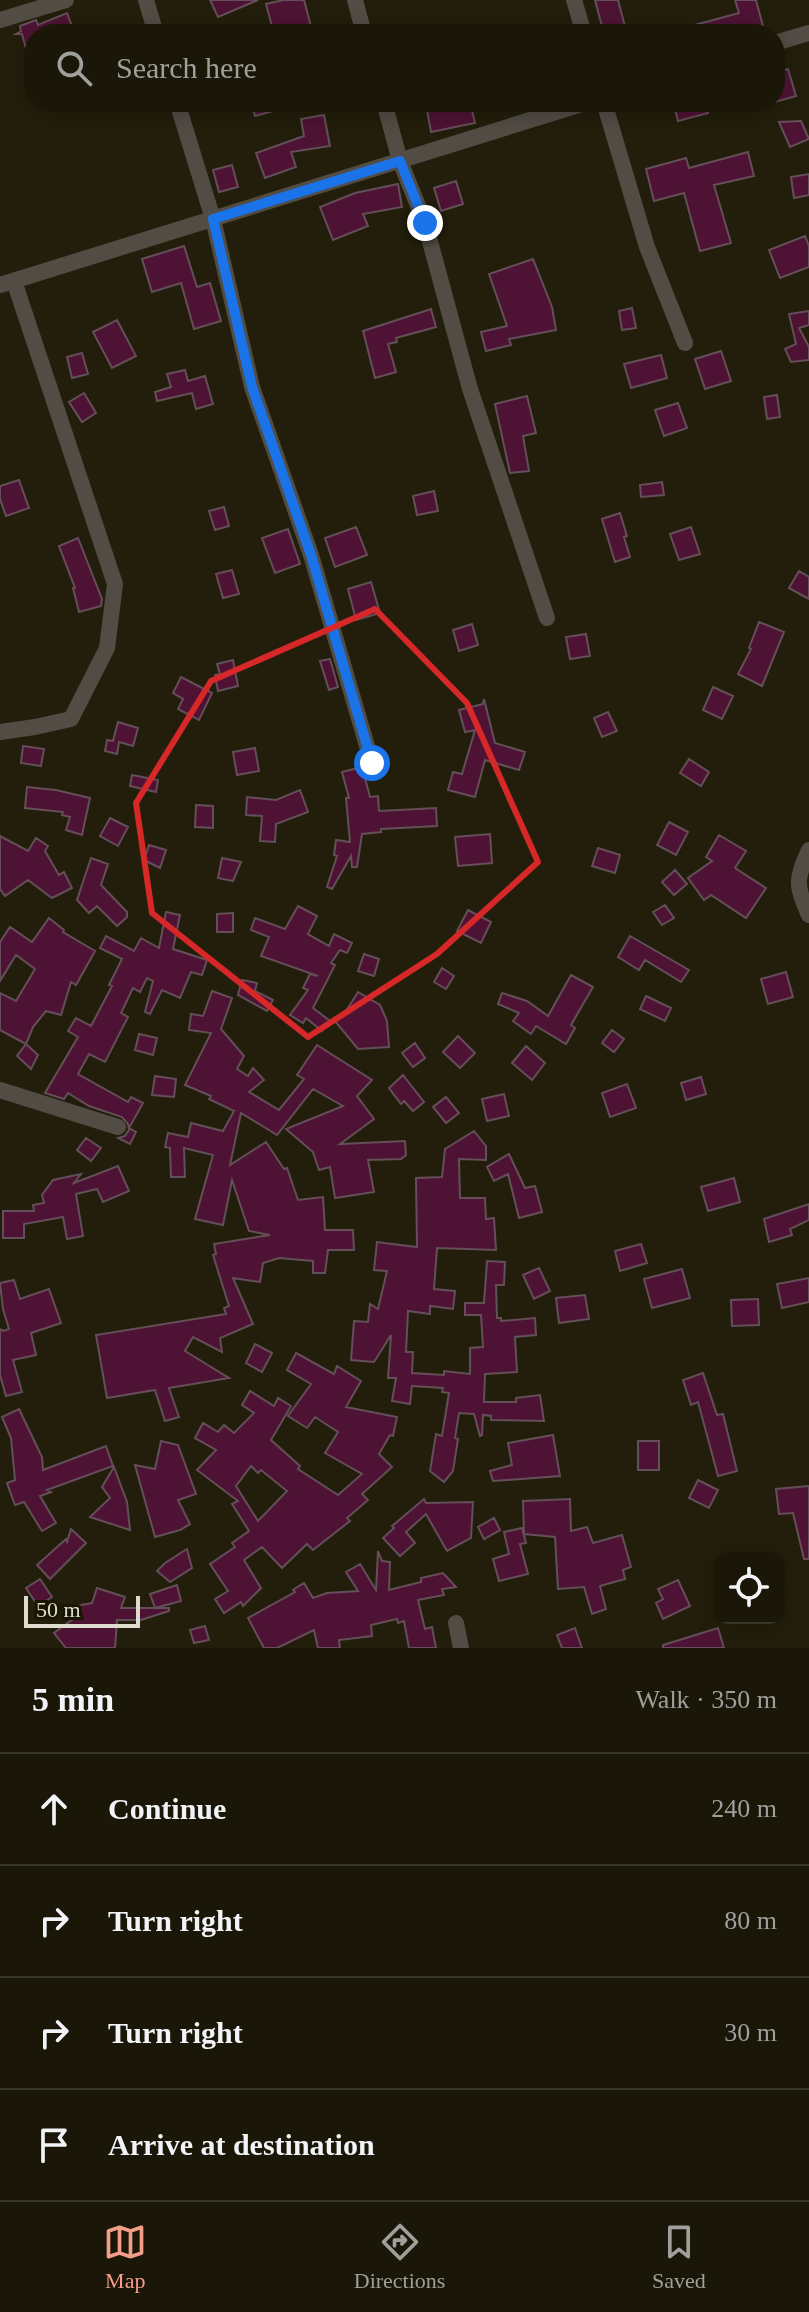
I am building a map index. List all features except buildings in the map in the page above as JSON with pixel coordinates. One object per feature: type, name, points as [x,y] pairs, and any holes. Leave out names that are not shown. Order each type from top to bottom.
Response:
[{"type":"street","points":[[0,20],[66,0]]},
{"type":"street","points":[[146,0],[153,24]]},
{"type":"street","points":[[355,0],[361,24]]},
{"type":"street","points":[[574,0],[581,24]]},
{"type":"street","points":[[785,40],[809,33]]},
{"type":"street","points":[[180,112],[213,219],[252,387],[311,555],[372,763]]},
{"type":"street","points":[[387,112],[400,161],[425,223],[470,389],[547,618]]},
{"type":"street","points":[[0,732],[71,719],[107,648],[115,584],[7,283],[556,112]]},
{"type":"street","points":[[607,112],[647,247],[685,343]]},
{"type":"street","points":[[809,850],[798,875],[798,891],[809,915]]},
{"type":"street","points":[[0,1090],[118,1127]]},
{"type":"street","points":[[456,1623],[461,1648]]},
{"type":"highlighted area","points":[[375,609],[467,703],[538,862],[437,954],[308,1037],[152,913],[136,803],[211,681]]},
{"type":"route","points":[[372,763],[311,555],[252,387],[213,219],[400,161],[425,223]]}]
